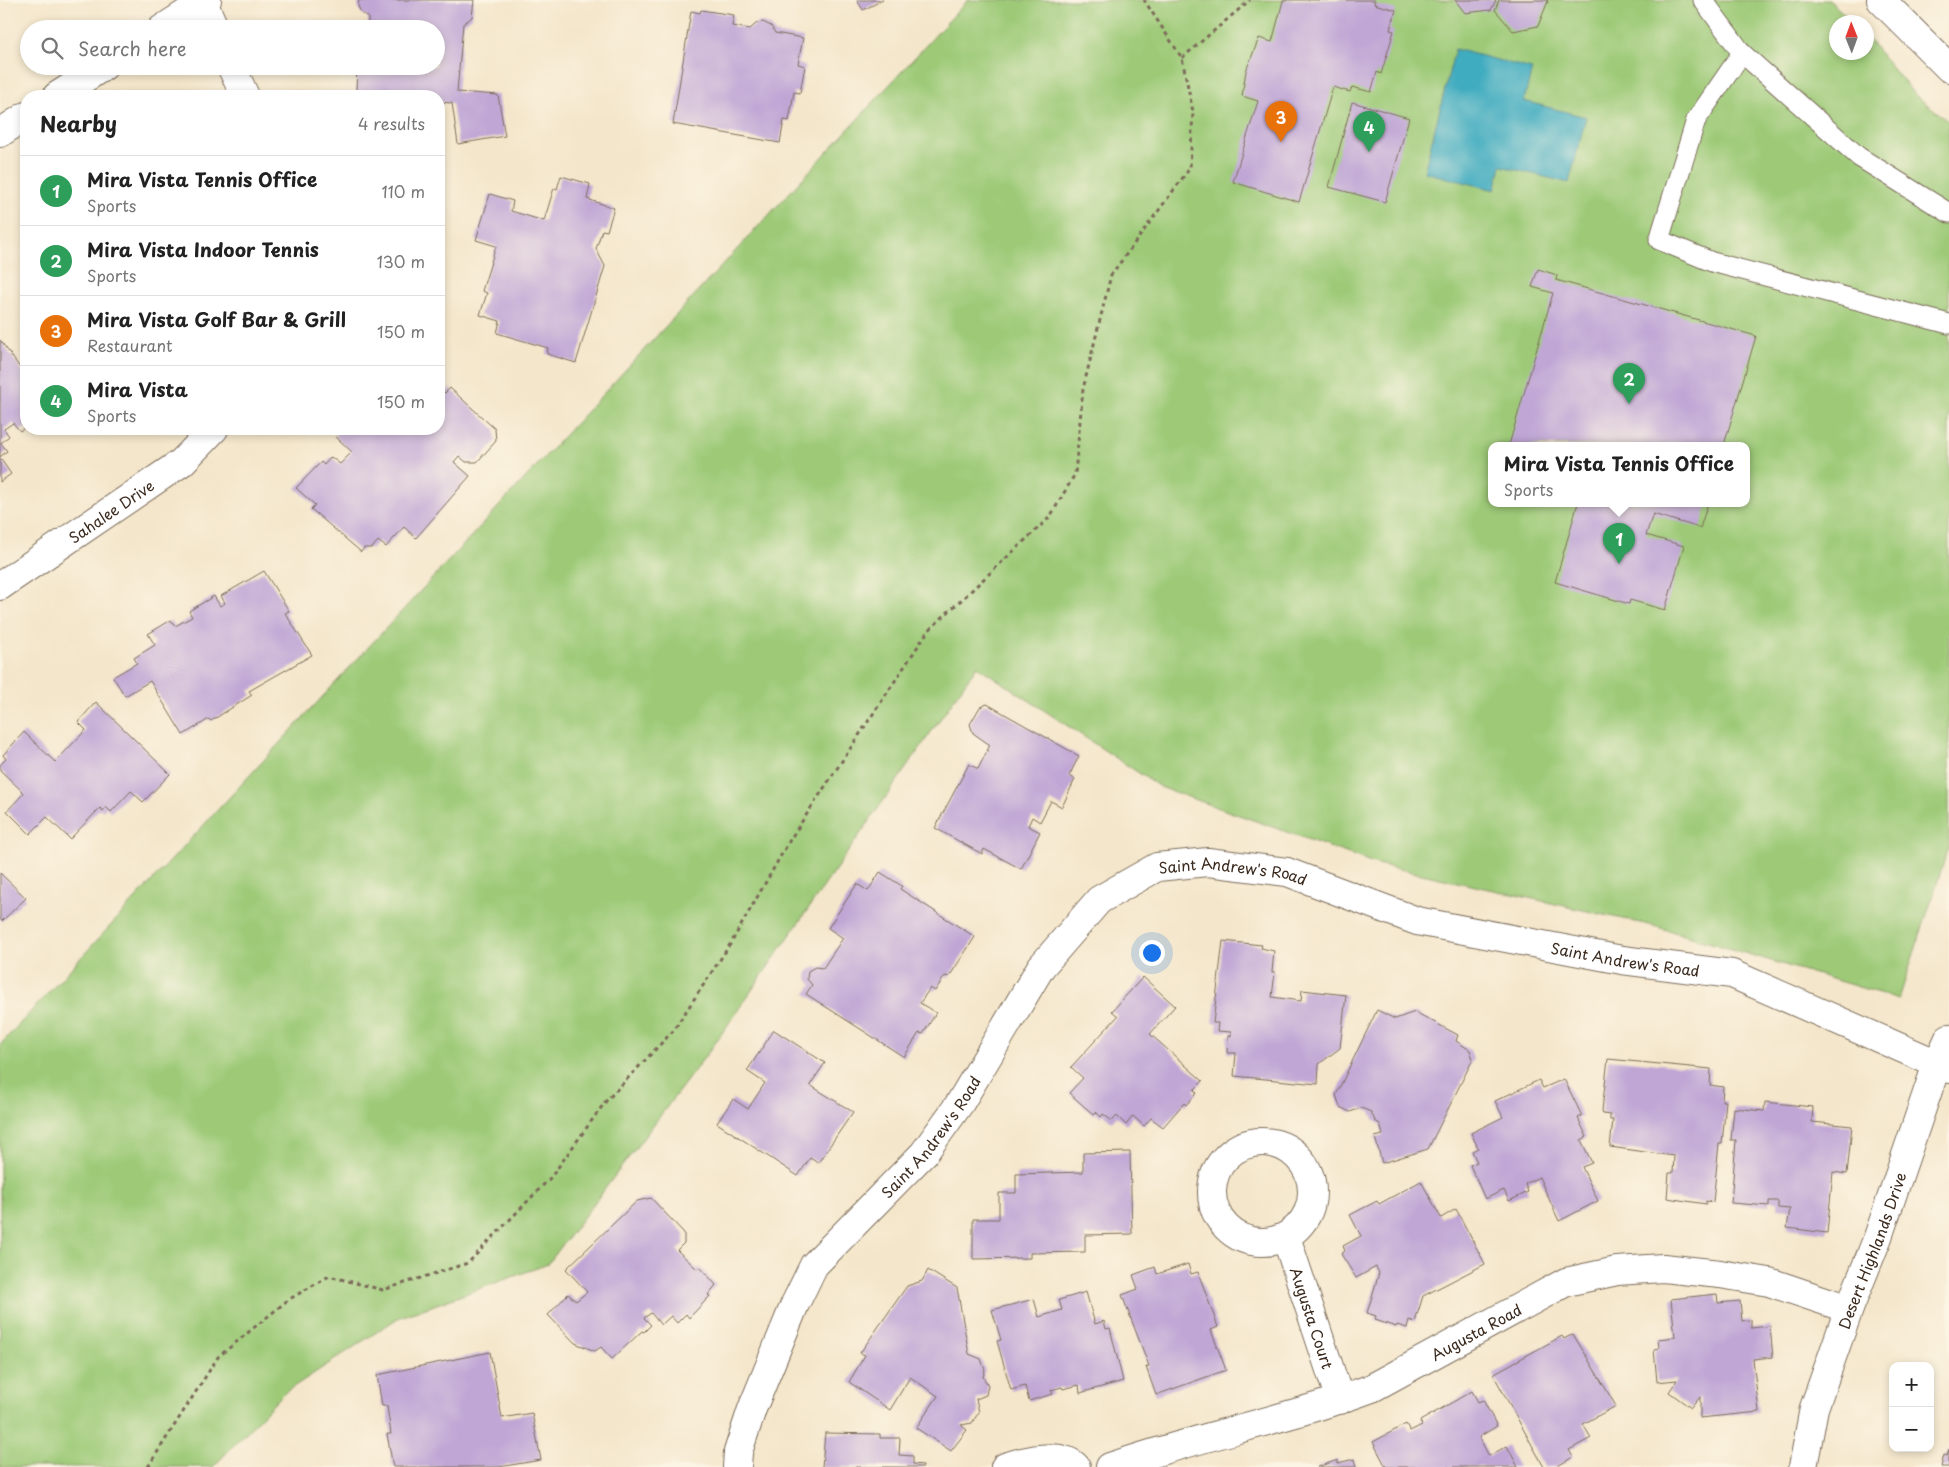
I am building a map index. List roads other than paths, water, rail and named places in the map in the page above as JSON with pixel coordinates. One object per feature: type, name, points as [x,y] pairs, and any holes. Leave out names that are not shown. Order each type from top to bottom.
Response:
[{"type":"street","points":[[1880,0],[1949,68]]},
{"type":"street","points":[[176,20],[204,1],[211,20]]},
{"type":"street","points":[[66,90],[90,75]]},
{"type":"street","points":[[235,75],[242,90]]},
{"type":"street","points":[[0,133],[20,120]]},
{"type":"street","name":"Sahalee Drive","points":[[0,586],[182,462],[208,435]]},
{"type":"street","name":"Saint Andrew's Road","points":[[736,1467],[738,1452],[752,1409],[795,1304],[814,1265],[924,1153],[960,1103],[1041,967],[1099,900],[1157,867],[1208,862],[1286,872],[1417,921],[1622,960],[1732,974],[1943,1066]]},
{"type":"street","name":"Desert Highlands Drive","points":[[1803,1467],[1814,1408],[1849,1309],[1943,1066],[1949,1038]]},
{"type":"street","name":"Augusta Court","points":[[1286,1236],[1340,1400]]},
{"type":"street","name":"Augusta Road","points":[[1110,1467],[1162,1449],[1340,1400],[1372,1388],[1566,1282],[1617,1271],[1663,1268],[1720,1274],[1769,1282],[1849,1309]]},
{"type":"street","points":[[1005,1467],[1023,1461],[1050,1458],[1073,1464],[1076,1467]]},
{"type":"lane","points":[[1703,0],[1742,53],[1859,157],[1949,213]]},
{"type":"lane","points":[[1742,53],[1696,120],[1659,240],[1712,262],[1949,324]]},
{"type":"water","points":[[1455,49],[1532,69],[1524,101],[1586,117],[1569,183],[1501,166],[1495,190],[1424,172]]},
{"type":"place","name":"Mira Vista Golf Bar & Grill","points":[[1281,142]]},
{"type":"place","name":"Mira Vista","points":[[1369,152]]},
{"type":"place","name":"Mira Vista Indoor Tennis","points":[[1629,404]]},
{"type":"place","name":"Mira Vista Tennis Office","points":[[1619,564]]}]
